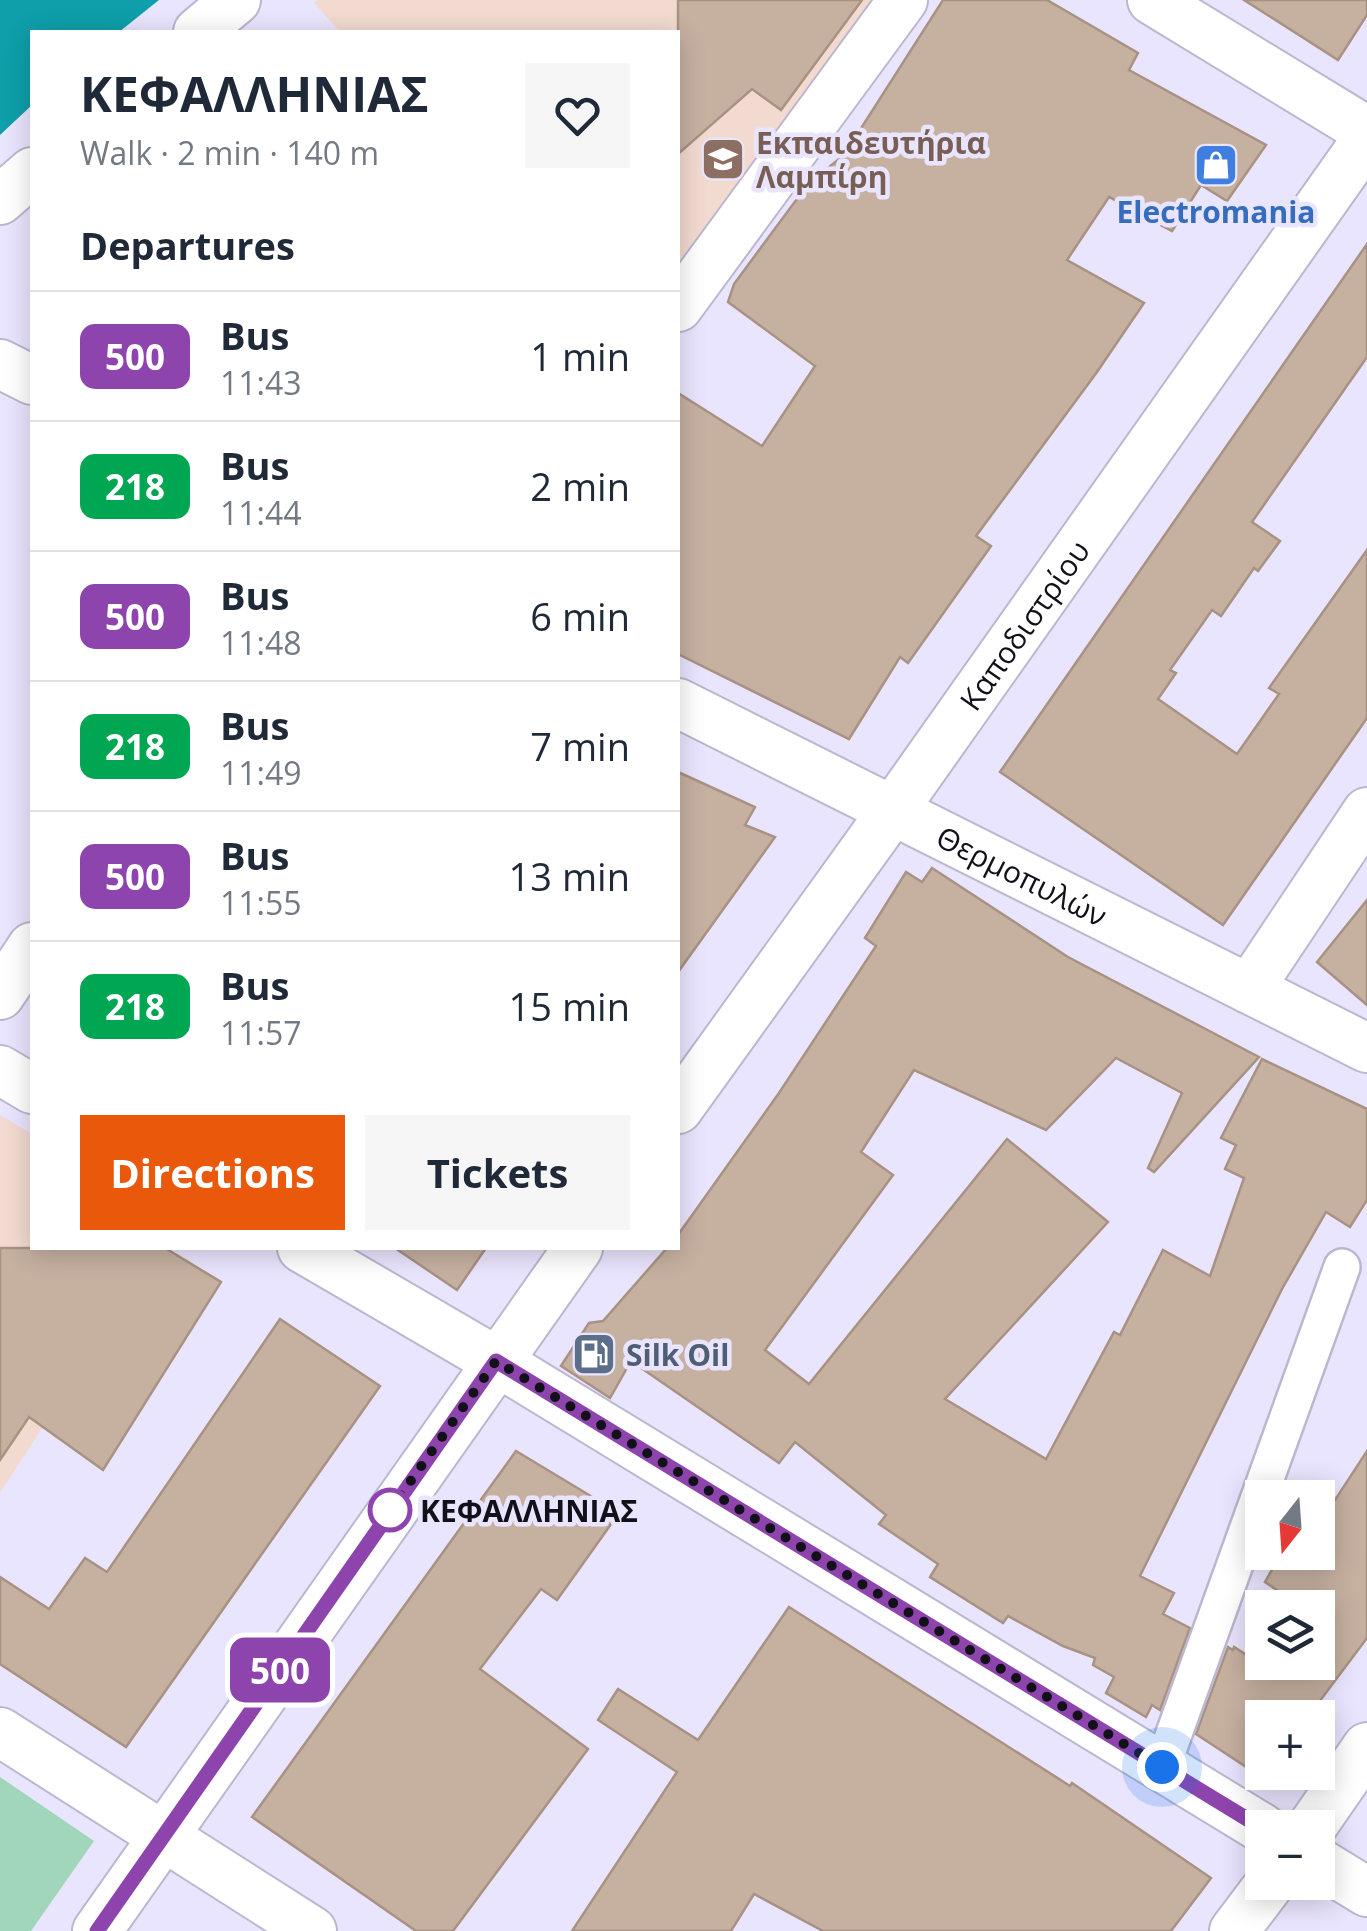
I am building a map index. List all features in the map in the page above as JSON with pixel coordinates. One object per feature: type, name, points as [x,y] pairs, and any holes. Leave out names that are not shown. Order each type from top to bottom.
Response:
[{"type":"street","points":[[200,30],[236,0]]},
{"type":"street","points":[[680,304],[903,0]]},
{"type":"street","points":[[1152,0],[1367,135]]},
{"type":"street","name":"Καποδιστρίου","points":[[680,1106],[1367,135]]},
{"type":"street","points":[[0,200],[30,174]]},
{"type":"street","points":[[0,364],[30,379]]},
{"type":"street","name":"Θερμοπυλών","points":[[680,704],[1367,1048]]},
{"type":"street","points":[[1249,989],[1367,812]]},
{"type":"street","points":[[0,995],[30,951]]},
{"type":"street","points":[[0,1070],[30,1088]]},
{"type":"street","points":[[305,1250],[496,1361],[1245,1818]]},
{"type":"street","points":[[97,1931],[577,1250]]},
{"type":"street","points":[[1162,1767],[1342,1267]]},
{"type":"street","points":[[0,1732],[312,1931]]},
{"type":"street","points":[[1324,1810],[1367,1748]]},
{"type":"street","points":[[1335,1872],[1367,1892]]},
{"type":"street","points":[[1234,1931],[1257,1900]]},
{"type":"shaded area","name":"Εκπαιδευτήρια Λαμπίρη","points":[[883,0],[680,282],[680,30],[338,30],[314,3]]},
{"type":"shaded area","points":[[0,1115],[30,1133],[30,1250],[158,1250],[0,1493]]},
{"type":"green space","points":[[0,1777],[94,1841],[31,1931],[0,1931]]},
{"type":"water","points":[[0,0],[159,0],[122,30],[30,30],[30,107],[0,135]]},
{"type":"building","points":[[678,0],[862,0],[781,110],[752,89],[680,152]]},
{"type":"building","points":[[943,0],[1047,0],[1138,53],[1129,70],[1266,145],[1227,201],[1201,185],[1172,231],[1109,197],[1067,260],[1144,303],[976,536],[991,546],[908,663],[900,657],[849,739],[680,655],[680,394],[762,446],[815,366],[728,302],[734,284],[808,184],[844,155]]},
{"type":"building","points":[[1244,0],[1367,0],[1367,15],[1338,60]]},
{"type":"building","points":[[1367,244],[1367,357],[1252,522],[1280,541],[1258,571],[1254,568],[1221,616],[1212,610],[1170,670],[1176,673],[1158,699],[1237,754],[1279,694],[1269,688],[1367,550],[1367,718],[1223,925],[1000,772]]},
{"type":"building","points":[[680,773],[755,807],[745,825],[775,837],[680,969]]},
{"type":"building","points":[[932,868],[1068,957],[1259,1057],[1154,1172],[1148,1168],[1182,1093],[1116,1058],[1046,1130],[914,1070],[861,1152],[893,1175],[765,1350],[809,1384],[1007,1139],[1108,1222],[945,1399],[1046,1459],[1114,1332],[1120,1335],[1163,1250],[1210,1276],[1244,1178],[1225,1169],[1236,1145],[1221,1138],[1262,1059],[1367,1109],[1367,1200],[1350,1227],[1326,1212],[1282,1289],[1140,1576],[1174,1593],[1163,1614],[1190,1628],[1160,1710],[1152,1705],[1146,1717],[1106,1693],[1114,1677],[1093,1665],[1095,1658],[1063,1646],[1008,1616],[1003,1623],[930,1577],[938,1564],[879,1524],[886,1515],[795,1442],[779,1463],[631,1361],[610,1398],[561,1366],[589,1323],[603,1321],[665,1250],[680,1250],[680,1232],[779,1093],[876,946],[865,938],[906,872],[922,882]]},
{"type":"building","points":[[1367,900],[1367,1005],[1317,962]]},
{"type":"building","points":[[0,1248],[168,1250],[221,1282],[103,1470],[29,1417],[0,1460]]},
{"type":"building","points":[[398,1250],[485,1250],[457,1290]]},
{"type":"building","points":[[280,1319],[380,1386],[126,1747],[0,1664],[0,1577],[49,1609],[85,1558],[107,1572]]},
{"type":"building","points":[[516,1451],[619,1513],[557,1600],[541,1589],[480,1669],[588,1749],[453,1931],[416,1931],[252,1817]]},
{"type":"building","points":[[1367,1451],[1367,1638],[1320,1700],[1245,1700],[1245,1766],[1196,1734],[1228,1647],[1245,1654],[1245,1680],[1335,1680],[1335,1590],[1277,1590],[1265,1582],[1272,1570],[1335,1570],[1335,1500]]},
{"type":"building","points":[[789,1607],[1070,1786],[1072,1783],[1211,1878],[1171,1931],[823,1931],[754,1894],[731,1931],[572,1931],[677,1772],[598,1720],[618,1689],[698,1740]]},
{"type":"bus line","name":"500","points":[[97,1931],[496,1361],[1245,1818]]},
{"type":"place","name":"Εκπαιδευτήρια Λαμπίρη","points":[[723,159]]},
{"type":"place","name":"Electromania","points":[[1216,165]]},
{"type":"place","name":"Silk Oil","points":[[594,1354]]},
{"type":"place","name":"ΚΕΦΑΛΛΗΝΙΑΣ","points":[[390,1510]]},
{"type":"route","points":[[390,1510],[496,1361],[1162,1767]]}]
